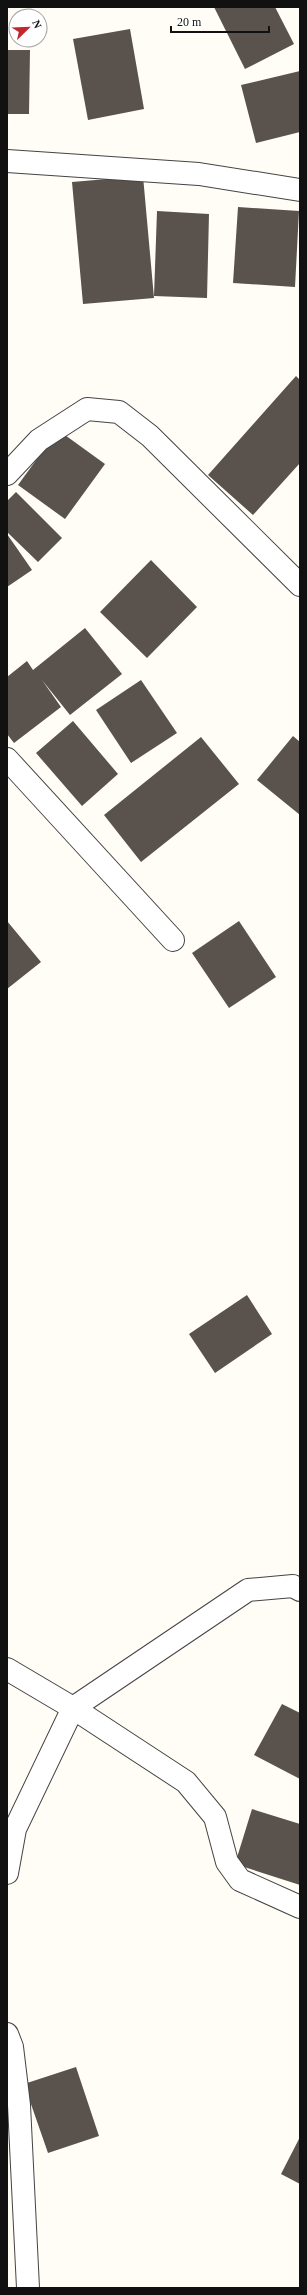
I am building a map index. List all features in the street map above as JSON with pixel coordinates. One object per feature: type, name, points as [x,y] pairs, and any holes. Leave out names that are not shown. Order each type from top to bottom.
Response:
[{"type":"street","points":[[7,161],[199,174],[300,190]]},
{"type":"street","points":[[7,474],[39,440],[87,409],[119,412],[150,436],[300,585]]},
{"type":"street","points":[[7,760],[173,940]]},
{"type":"street","points":[[7,1873],[15,1829],[72,1708],[248,1590],[293,1586],[300,1590]]},
{"type":"street","points":[[7,1669],[72,1708],[186,1782],[215,1817],[227,1862],[240,1880],[300,1907]]},
{"type":"street","points":[[7,2034],[12,2047],[19,2105],[28,2288]]},
{"type":"building","points":[[214,7],[275,7],[294,44],[245,69]]},
{"type":"building","points":[[130,29],[144,109],[88,120],[73,39]]},
{"type":"building","points":[[7,50],[30,50],[29,114],[7,114]]},
{"type":"building","points":[[300,71],[300,132],[256,143],[241,85]]},
{"type":"building","points":[[143,176],[154,298],[83,304],[72,182]]},
{"type":"building","points":[[238,207],[299,211],[295,287],[233,283]]},
{"type":"building","points":[[157,211],[209,214],[207,298],[154,296]]},
{"type":"building","points":[[296,376],[300,380],[300,463],[253,515],[208,475]]},
{"type":"building","points":[[58,430],[105,464],[65,519],[18,485]]},
{"type":"building","points":[[16,492],[62,538],[38,562],[7,532],[7,501]]},
{"type":"building","points":[[7,534],[32,570],[7,587]]},
{"type":"building","points":[[151,560],[197,607],[147,658],[100,612]]},
{"type":"building","points":[[85,628],[122,674],[70,715],[42,680],[61,707],[14,743],[7,734],[7,677],[27,661],[33,670]]},
{"type":"building","points":[[141,680],[177,733],[131,763],[96,710]]},
{"type":"building","points":[[73,721],[118,774],[82,806],[36,753]]},
{"type":"building","points":[[293,736],[300,742],[300,815],[257,780]]},
{"type":"building","points":[[201,737],[239,784],[141,862],[104,815]]},
{"type":"building","points":[[7,921],[41,962],[7,989]]},
{"type":"building","points":[[239,921],[276,977],[229,1008],[192,953]]},
{"type":"building","points":[[247,1295],[272,1334],[215,1373],[189,1334]]},
{"type":"building","points":[[282,1704],[300,1713],[300,1779],[254,1755]]},
{"type":"building","points":[[252,1809],[300,1824],[300,1885],[235,1864]]},
{"type":"building","points":[[76,2067],[99,2136],[48,2153],[24,2084]]},
{"type":"building","points":[[300,2137],[300,2184],[281,2174]]}]
